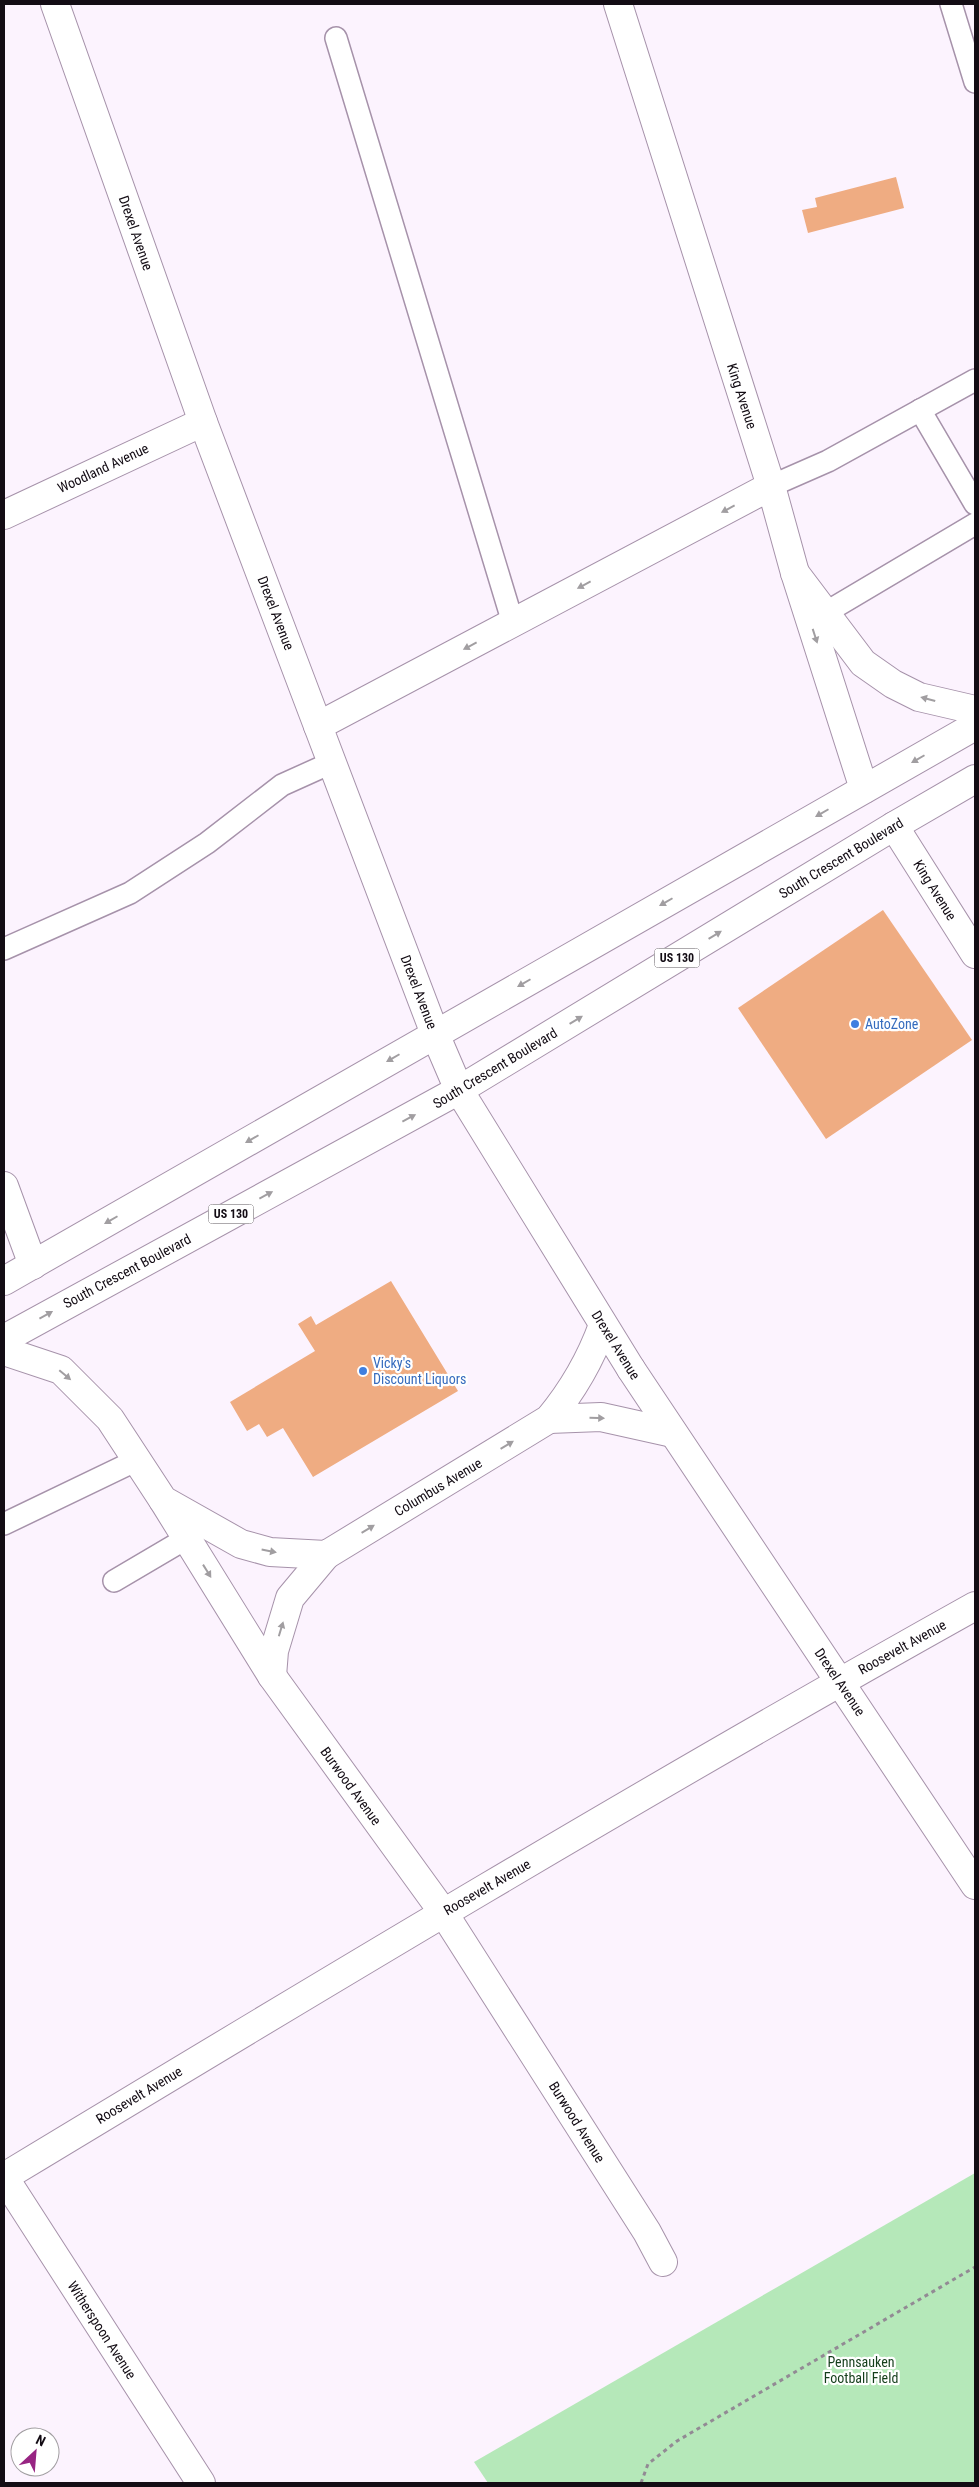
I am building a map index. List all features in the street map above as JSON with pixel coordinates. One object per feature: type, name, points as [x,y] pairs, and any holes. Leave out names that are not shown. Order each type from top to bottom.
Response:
[{"type":"main road","name":"Drexel Avenue","points":[[55,4],[203,422],[435,1034],[459,1090],[631,1369],[975,1885]]},
{"type":"main road","name":"King Avenue","points":[[618,4],[771,486],[795,573],[864,789]]},
{"type":"main road","name":"Woodland Avenue","points":[[4,515],[203,422]]},
{"type":"main road","points":[[318,726],[771,486]]},
{"type":"main road","points":[[795,573],[863,663],[893,684],[919,697],[975,710]]},
{"type":"main road","points":[[4,1281],[975,726]]},
{"type":"main road","name":"South Crescent Boulevard","points":[[4,1339],[459,1090],[894,826],[975,779]]},
{"type":"main road","name":"King Avenue","points":[[894,826],[975,954]]},
{"type":"main road","points":[[4,1186],[32,1265]]},
{"type":"main road","name":"Columbus Avenue","points":[[272,1676],[274,1651],[290,1598],[326,1555],[548,1419],[573,1388],[591,1358],[603,1325]]},
{"type":"main road","name":"Burwood Avenue","points":[[4,1351],[61,1370],[110,1419],[187,1538],[272,1676],[443,1912],[647,2232],[663,2262]]},
{"type":"main road","name":"Columbus Avenue","points":[[548,1419],[601,1417],[674,1433]]},
{"type":"main road","points":[[163,1500],[241,1544],[270,1552],[326,1555]]},
{"type":"main road","name":"Roosevelt Avenue","points":[[4,2177],[443,1912],[975,1606]]},
{"type":"main road","name":"Witherspoon Avenue","points":[[4,2177],[201,2483]]},
{"type":"lane","points":[[951,4],[975,82]]},
{"type":"lane","points":[[336,38],[513,623]]},
{"type":"lane","points":[[771,486],[828,461],[975,380]]},
{"type":"lane","points":[[920,410],[975,504]]},
{"type":"lane","points":[[825,613],[975,524]]},
{"type":"lane","points":[[4,948],[130,894],[207,843],[282,785],[332,762]]},
{"type":"lane","points":[[4,1524],[137,1460]]},
{"type":"lane","points":[[114,1581],[187,1538]]},
{"type":"path","points":[[641,2483],[648,2464],[677,2441],[975,2266]]},
{"type":"green space","name":"Pennsauken Football Field","points":[[975,2173],[975,2483],[488,2483],[474,2462]]},
{"type":"building","points":[[896,177],[904,208],[808,233],[802,210],[817,207],[815,198]]},
{"type":"building","name":"AutoZone","points":[[883,910],[972,1040],[826,1139],[738,1008]]},
{"type":"building","name":"Vicky's Discount Liquors","points":[[391,1281],[458,1391],[313,1477],[283,1428],[267,1437],[259,1424],[247,1431],[230,1402],[315,1351],[298,1324],[311,1316],[316,1325]]},
{"type":"place","name":"AutoZone","points":[[855,1024]]},
{"type":"place","name":"Vicky's Discount Liquors","points":[[363,1371]]}]
